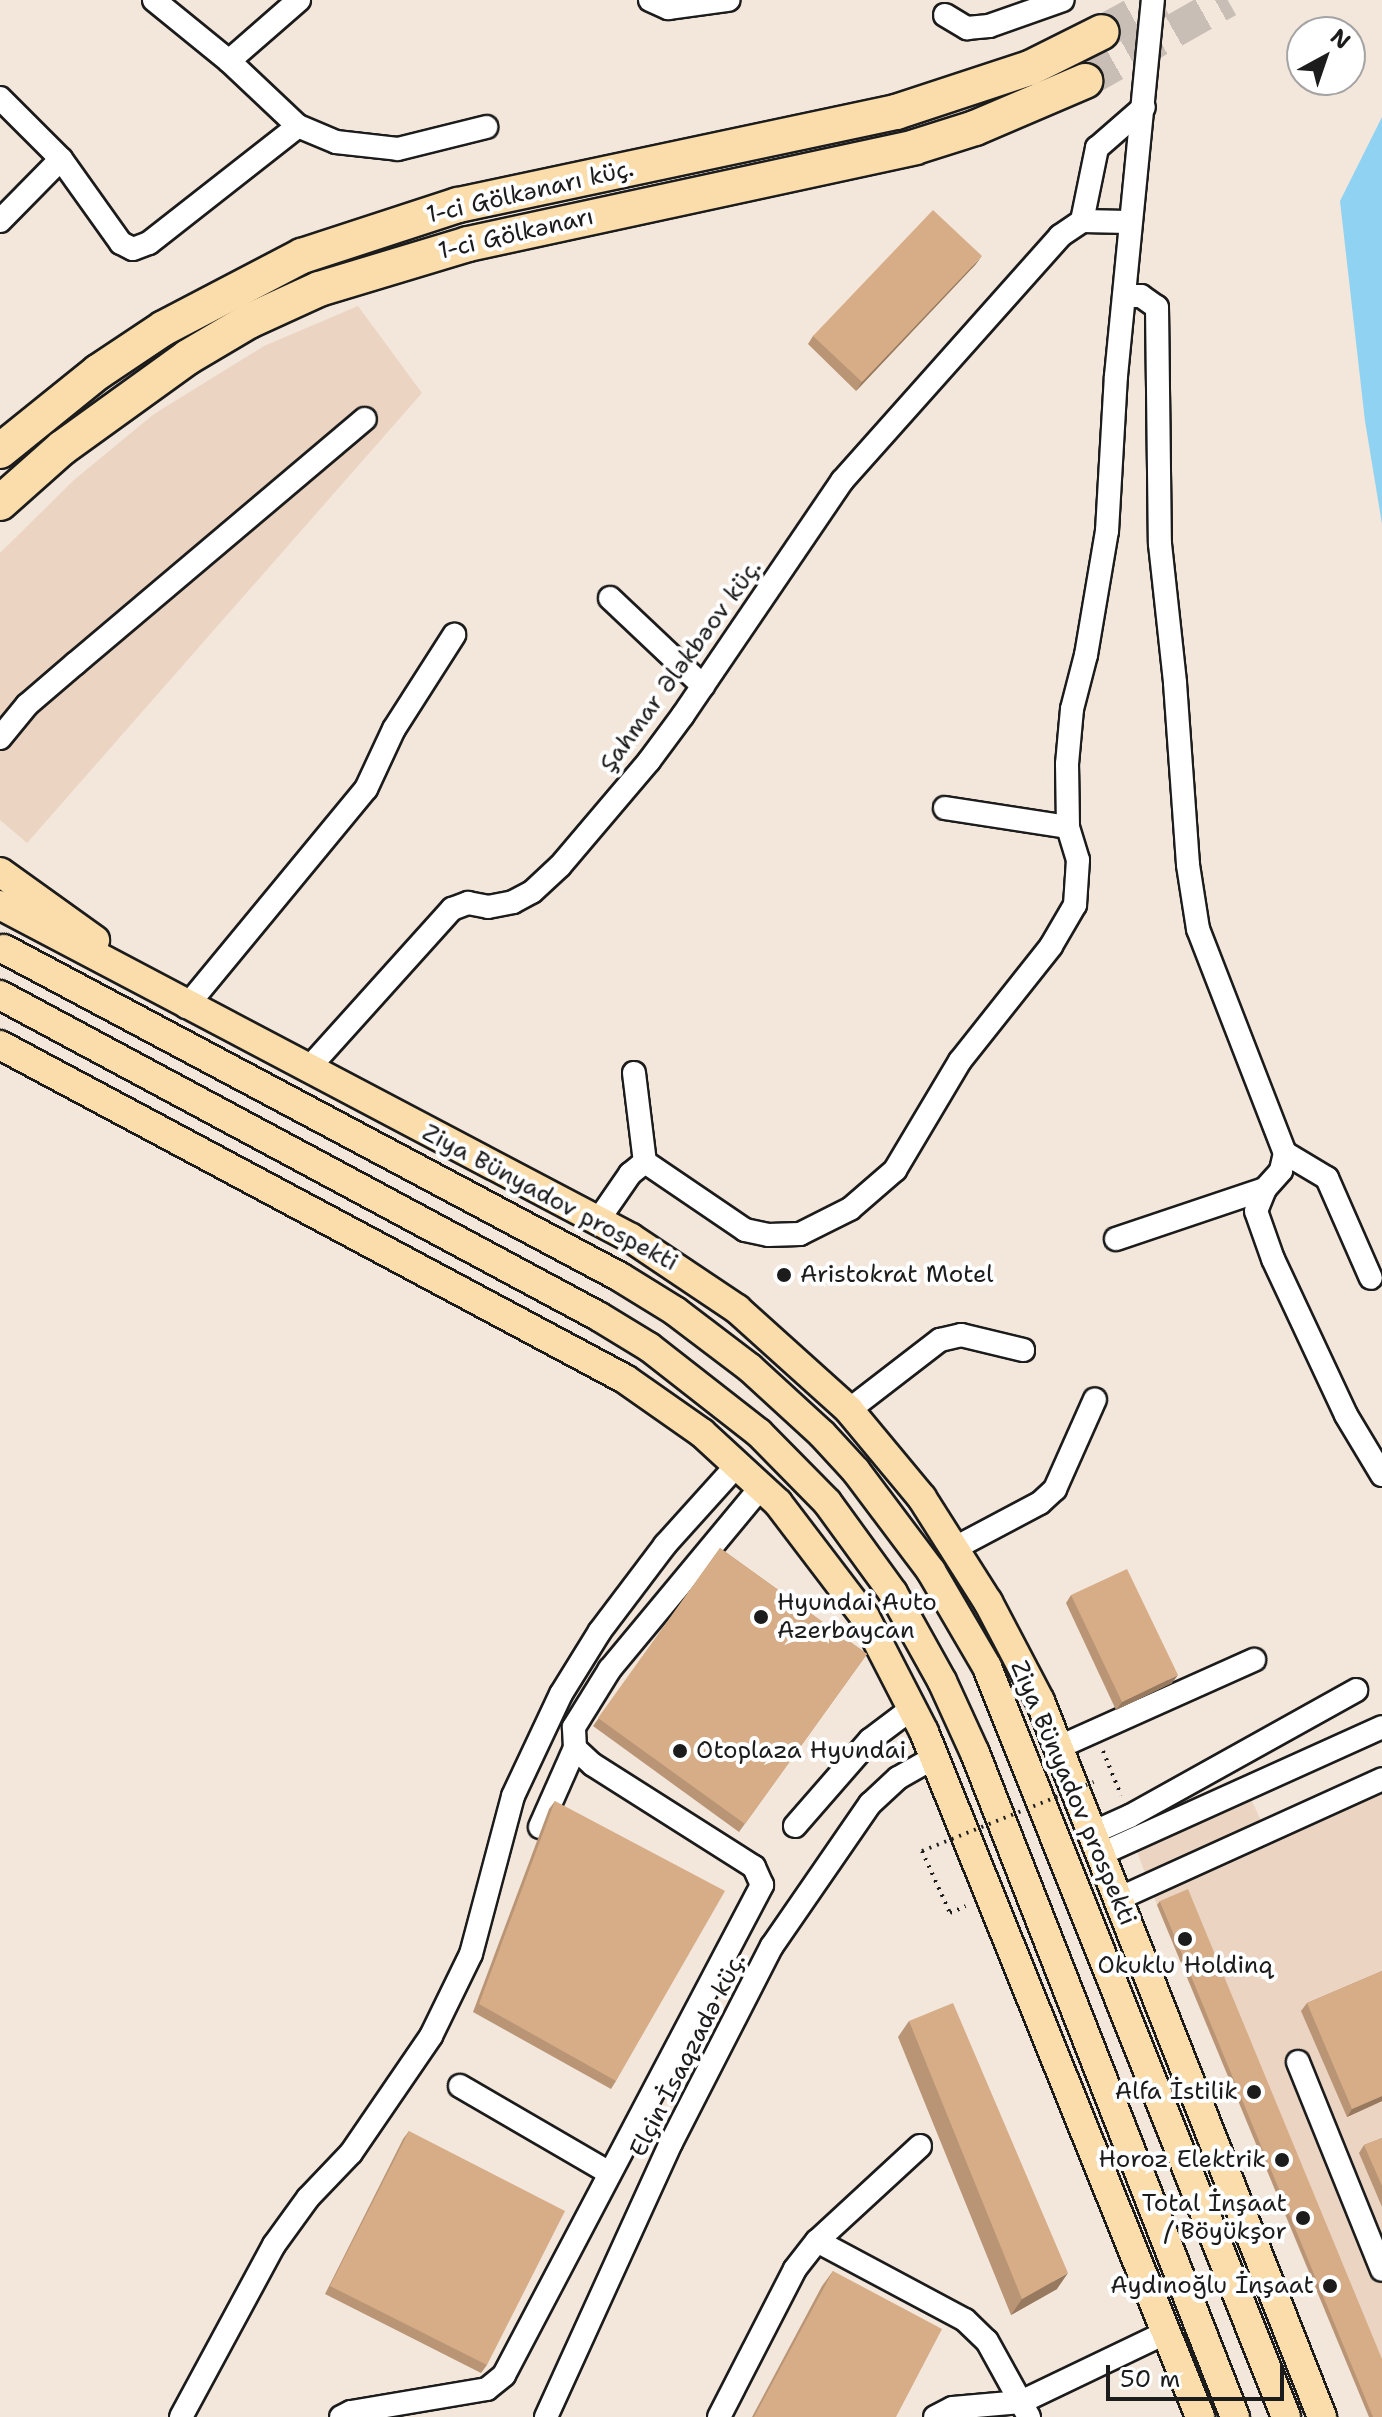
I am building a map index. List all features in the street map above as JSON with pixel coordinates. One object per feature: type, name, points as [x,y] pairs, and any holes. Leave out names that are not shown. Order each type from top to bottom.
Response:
[{"type":"highway","name":"1-ci Gölkənarı küç.","points":[[0,451],[98,372],[164,328],[302,256],[458,205],[896,112],[1030,68],[1102,32]]},
{"type":"highway","name":"1-ci Gölkənarı","points":[[0,503],[62,448],[188,357],[249,321],[319,289],[468,244],[915,147],[975,128],[1085,81]]},
{"type":"main road","points":[[0,872],[186,1007]]},
{"type":"main road","name":"Ziya Bünyadov prospekti","points":[[6,911],[599,1219],[686,1271],[737,1309],[849,1410],[922,1498],[955,1548],[1040,1701],[1322,2417]]},
{"type":"main road","name":"Ziya Bünyadov prospekti","points":[[4,949],[581,1256],[675,1311],[786,1399],[848,1461],[890,1512],[931,1571],[987,1667],[1288,2417]]},
{"type":"main road","points":[[0,995],[598,1316],[685,1373],[759,1433],[827,1502],[852,1534],[922,1643],[975,1753],[1235,2417]]},
{"type":"main road","points":[[0,1045],[577,1350],[672,1411],[762,1486],[852,1576],[919,1665],[975,1753]]},
{"type":"main road","points":[[762,1486],[812,1543],[865,1617],[915,1713],[1200,2417]]},
{"type":"main road","points":[[890,1512],[958,1586],[1040,1701]]},
{"type":"main road","points":[[1220,2158],[1288,2417]]},
{"type":"main road","points":[[1146,2191],[1208,2417]]},
{"type":"street","points":[[154,0],[229,61],[298,126],[336,142],[398,149],[486,127]]},
{"type":"street","points":[[229,61],[299,0]]},
{"type":"street","points":[[650,0],[668,8],[728,0]]},
{"type":"street","points":[[945,15],[967,28],[989,26],[1063,0]]},
{"type":"street","points":[[634,1073],[645,1162],[745,1230],[768,1235],[800,1234],[850,1209],[895,1170],[960,1061],[1051,946],[1075,905],[1078,860],[1068,827],[1067,764],[1072,709],[1086,655],[1107,531],[1129,222],[1144,107],[1153,0]]},
{"type":"street","points":[[0,98],[61,159],[121,243],[133,249],[149,243],[298,126]]},
{"type":"street","points":[[1129,222],[1082,221],[1097,148],[1144,107]]},
{"type":"street","points":[[0,221],[61,159]]},
{"type":"street","name":"Şahmar Ələkbəov küç.","points":[[307,1070],[452,909],[468,903],[488,907],[513,902],[532,892],[560,866],[649,761],[842,481],[1060,236],[1082,221]]},
{"type":"street","points":[[1124,296],[1141,296],[1157,307],[1160,544],[1188,865],[1198,929],[1285,1153],[1281,1171],[1265,1189],[1256,1211],[1273,1259],[1346,1415],[1382,1475]]},
{"type":"street","points":[[0,738],[27,705],[365,419]]},
{"type":"street","points":[[610,598],[703,686]]},
{"type":"street","points":[[186,1007],[366,789],[394,729],[454,635]]},
{"type":"street","points":[[945,808],[1068,827]]},
{"type":"street","points":[[1285,1153],[1327,1178],[1371,1278]]},
{"type":"street","points":[[599,1219],[630,1174],[645,1162]]},
{"type":"street","points":[[1116,1239],[1265,1189]]},
{"type":"street","points":[[849,1410],[940,1340],[961,1335],[1023,1350]]},
{"type":"street","points":[[955,1548],[1040,1503],[1055,1489],[1095,1399]]},
{"type":"street","points":[[181,2417],[274,2245],[308,2198],[351,2153],[431,2036],[471,1954],[513,1796],[561,1694],[600,1631],[665,1545],[738,1464]]},
{"type":"street","points":[[540,1827],[575,1748],[574,1727],[610,1669],[762,1486]]},
{"type":"street","points":[[1057,1748],[1254,1660]]},
{"type":"street","points":[[1096,1843],[1155,1803],[1356,1690]]},
{"type":"street","points":[[795,1826],[870,1740],[901,1717],[915,1713]]},
{"type":"street","points":[[1096,1843],[1288,1773],[1382,1727]]},
{"type":"street","points":[[341,2417],[351,2412],[487,2389],[504,2375],[608,2172],[762,1885],[754,1867],[593,1765],[575,1748]]},
{"type":"street","name":"Elçin İsaqzadə küç.","points":[[546,2417],[671,2143],[772,1946],[870,1804],[898,1778],[935,1757]]},
{"type":"street","points":[[1118,1899],[1382,1779]]},
{"type":"street","points":[[1298,2062],[1382,2270]]},
{"type":"street","points":[[460,2086],[608,2172]]},
{"type":"street","points":[[719,2417],[795,2269],[817,2241],[920,2146]]},
{"type":"street","points":[[817,2241],[965,2320],[987,2341],[1025,2409]]},
{"type":"street","points":[[935,2417],[953,2408],[1025,2409],[1167,2332]]},
{"type":"path","points":[[1092,1751],[1101,1747],[1112,1774]]},
{"type":"path","points":[[950,1913],[922,1851],[1094,1782],[1088,1768]]},
{"type":"shaded area","points":[[358,306],[422,393],[27,843],[0,820],[0,553],[74,480],[154,414],[264,346]]},
{"type":"shaded area","points":[[1382,1768],[1382,2370],[1185,1894],[1157,1905],[1136,1849],[1251,1799],[1262,1823]]},
{"type":"water","points":[[1382,117],[1382,524],[1365,421],[1340,201]]},
{"type":"building","points":[[933,210],[982,256],[862,382],[813,336]]},
{"type":"building","points":[[720,1548],[867,1654],[745,1824],[598,1718]]},
{"type":"building","points":[[1127,1569],[1178,1675],[1122,1702],[1071,1595]]},
{"type":"building","points":[[555,1801],[725,1891],[616,2081],[479,2004]]},
{"type":"building","points":[[1188,1889],[1382,2359],[1382,2417],[1373,2417],[1160,1901]]},
{"type":"building","points":[[1382,1971],[1382,2096],[1352,2109],[1307,2003]]},
{"type":"building","points":[[953,2003],[1068,2273],[1022,2299],[909,2021]]},
{"type":"building","points":[[409,2131],[565,2211],[487,2365],[330,2286]]},
{"type":"building","points":[[1382,2138],[1382,2186],[1364,2145]]},
{"type":"building","points":[[833,2271],[942,2329],[896,2417],[754,2417]]},
{"type":"tunnel","points":[[1102,32],[1161,0]]},
{"type":"tunnel","points":[[1085,81],[1228,0]]},
{"type":"place","name":"Aristokrat Motel","points":[[784,1275]]},
{"type":"place","name":"Hyundai Auto Azerbaycan","points":[[761,1617]]},
{"type":"place","name":"Otoplaza Hyundai","points":[[680,1751]]},
{"type":"place","name":"Okuklu Holdinq","points":[[1185,1939]]},
{"type":"place","name":"Alfa İstilik","points":[[1254,2092]]},
{"type":"place","name":"Horoz Elektrik","points":[[1282,2160]]},
{"type":"place","name":"Total İnşaat / Böyükşor","points":[[1303,2218]]},
{"type":"place","name":"Aydınoğlu İnşaat","points":[[1330,2286]]}]
